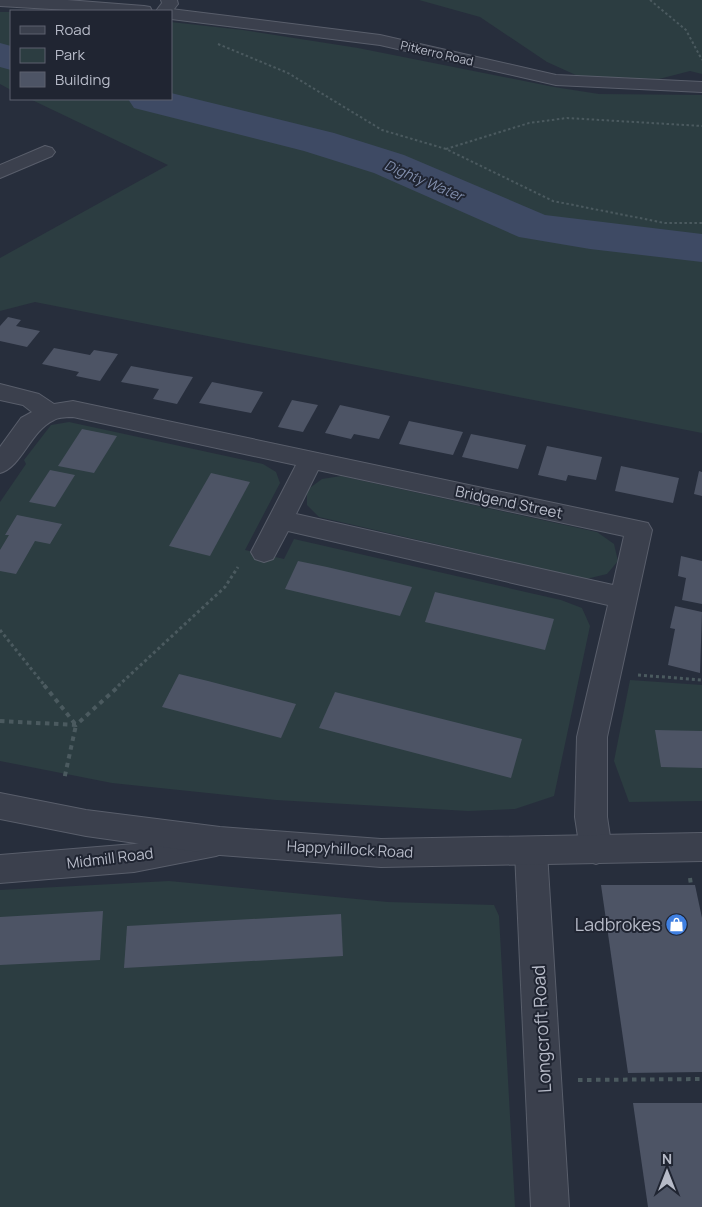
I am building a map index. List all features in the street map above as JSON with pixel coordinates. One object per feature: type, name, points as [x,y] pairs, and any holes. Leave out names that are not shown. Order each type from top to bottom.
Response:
[{"type":"street","points":[[0,1],[131,10]]},
{"type":"street","name":"Pitkerro Road","points":[[172,14],[380,40],[556,80],[702,87]]},
{"type":"street","points":[[0,172],[45,152]]},
{"type":"street","points":[[0,392],[31,399],[49,412],[30,424],[0,465]]},
{"type":"street","name":"Bridgend Street","points":[[49,412],[73,409],[639,530],[592,737],[591,817],[596,850]]},
{"type":"street","points":[[264,552],[311,460]]},
{"type":"street","points":[[280,520],[624,598]]},
{"type":"street","name":"Happyhillock Road","points":[[0,806],[86,823],[220,841],[381,853],[702,848]]},
{"type":"street","name":"Midmill Road","points":[[0,869],[134,858],[220,841]]},
{"type":"street","name":"Longcroft Road","points":[[531,852],[550,1207]]},
{"type":"path","points":[[650,0],[686,30],[702,60]]},
{"type":"path","points":[[215,43],[288,73],[382,130],[446,150],[553,201],[665,223],[702,223]]},
{"type":"path","points":[[446,150],[529,123],[566,118],[599,118],[627,123],[702,126]]},
{"type":"path","points":[[64,780],[76,725],[224,587],[248,553],[264,552]]},
{"type":"path","points":[[0,630],[76,725]]},
{"type":"path","points":[[607,673],[702,680]]},
{"type":"path","points":[[0,721],[76,725]]},
{"type":"path","points":[[543,1080],[702,1079]]},
{"type":"green space","points":[[419,0],[702,0],[702,74],[690,71],[659,79],[578,76],[547,62],[480,17]]},
{"type":"green space","points":[[0,12],[10,12],[10,89],[0,84]]},
{"type":"green space","points":[[172,22],[243,30],[358,48],[554,87],[599,94],[702,95],[702,433],[35,302],[0,311],[0,258],[168,165],[32,100],[172,100]]},
{"type":"green space","points":[[69,422],[263,464],[276,472],[280,483],[245,550],[284,559],[294,539],[561,600],[582,608],[590,626],[554,796],[515,809],[468,811],[276,800],[112,783],[0,761],[0,502],[26,464],[24,460],[51,425]]},
{"type":"green space","points":[[341,476],[597,532],[614,544],[618,561],[607,574],[586,579],[319,517],[307,505],[307,490],[322,479]]},
{"type":"green space","points":[[630,680],[702,685],[702,801],[629,802],[614,761]]},
{"type":"green space","points":[[169,881],[388,902],[494,905],[499,916],[515,1207],[0,1207],[0,890]]},
{"type":"building","points":[[8,317],[21,320],[16,326],[40,331],[27,347],[0,341],[0,326]]},
{"type":"building","points":[[54,348],[90,355],[94,350],[118,354],[100,381],[76,376],[79,372],[42,364]]},
{"type":"building","points":[[131,366],[193,377],[177,404],[153,399],[159,389],[121,382]]},
{"type":"building","points":[[212,382],[263,392],[251,413],[199,403]]},
{"type":"building","points":[[292,400],[318,405],[303,432],[278,427]]},
{"type":"building","points":[[340,405],[390,416],[379,439],[354,434],[351,439],[325,433]]},
{"type":"building","points":[[409,421],[463,432],[453,455],[399,444]]},
{"type":"building","points":[[82,429],[117,436],[94,473],[58,466]]},
{"type":"building","points":[[471,434],[526,445],[518,469],[462,457]]},
{"type":"building","points":[[547,446],[602,457],[596,480],[568,475],[566,481],[538,475]]},
{"type":"building","points":[[621,466],[679,478],[673,503],[615,491]]},
{"type":"building","points":[[50,470],[75,475],[55,507],[29,502]]},
{"type":"building","points":[[699,471],[702,472],[702,496],[694,494]]},
{"type":"building","points":[[211,473],[250,482],[210,556],[169,546]]},
{"type":"building","points":[[17,515],[62,524],[50,544],[35,541],[16,574],[0,571],[0,550],[9,535],[5,535]]},
{"type":"building","points":[[681,556],[702,561],[702,604],[682,600],[686,578],[678,576]]},
{"type":"building","points":[[298,561],[412,587],[400,616],[285,589]]},
{"type":"building","points":[[435,592],[554,619],[545,650],[425,622]]},
{"type":"building","points":[[675,606],[702,612],[700,673],[668,665],[675,629],[670,628]]},
{"type":"building","points":[[179,674],[296,704],[281,738],[162,707]]},
{"type":"building","points":[[335,692],[522,739],[511,778],[319,728]]},
{"type":"building","points":[[655,730],[702,731],[702,768],[661,767]]},
{"type":"building","points":[[601,885],[695,885],[702,918],[702,1072],[628,1073]]},
{"type":"building","points":[[103,911],[100,960],[0,965],[0,917]]},
{"type":"building","points":[[341,914],[343,956],[124,968],[127,926]]},
{"type":"building","points":[[633,1103],[702,1103],[702,1207],[648,1207]]},
{"type":"waterway","name":"Dighty Water","points":[[0,55],[10,58]]},
{"type":"waterway","name":"Dighty Water","points":[[152,100],[319,142],[389,164],[535,227],[702,248]]},
{"type":"place","name":"Ladbrokes","points":[[677,924]]}]
